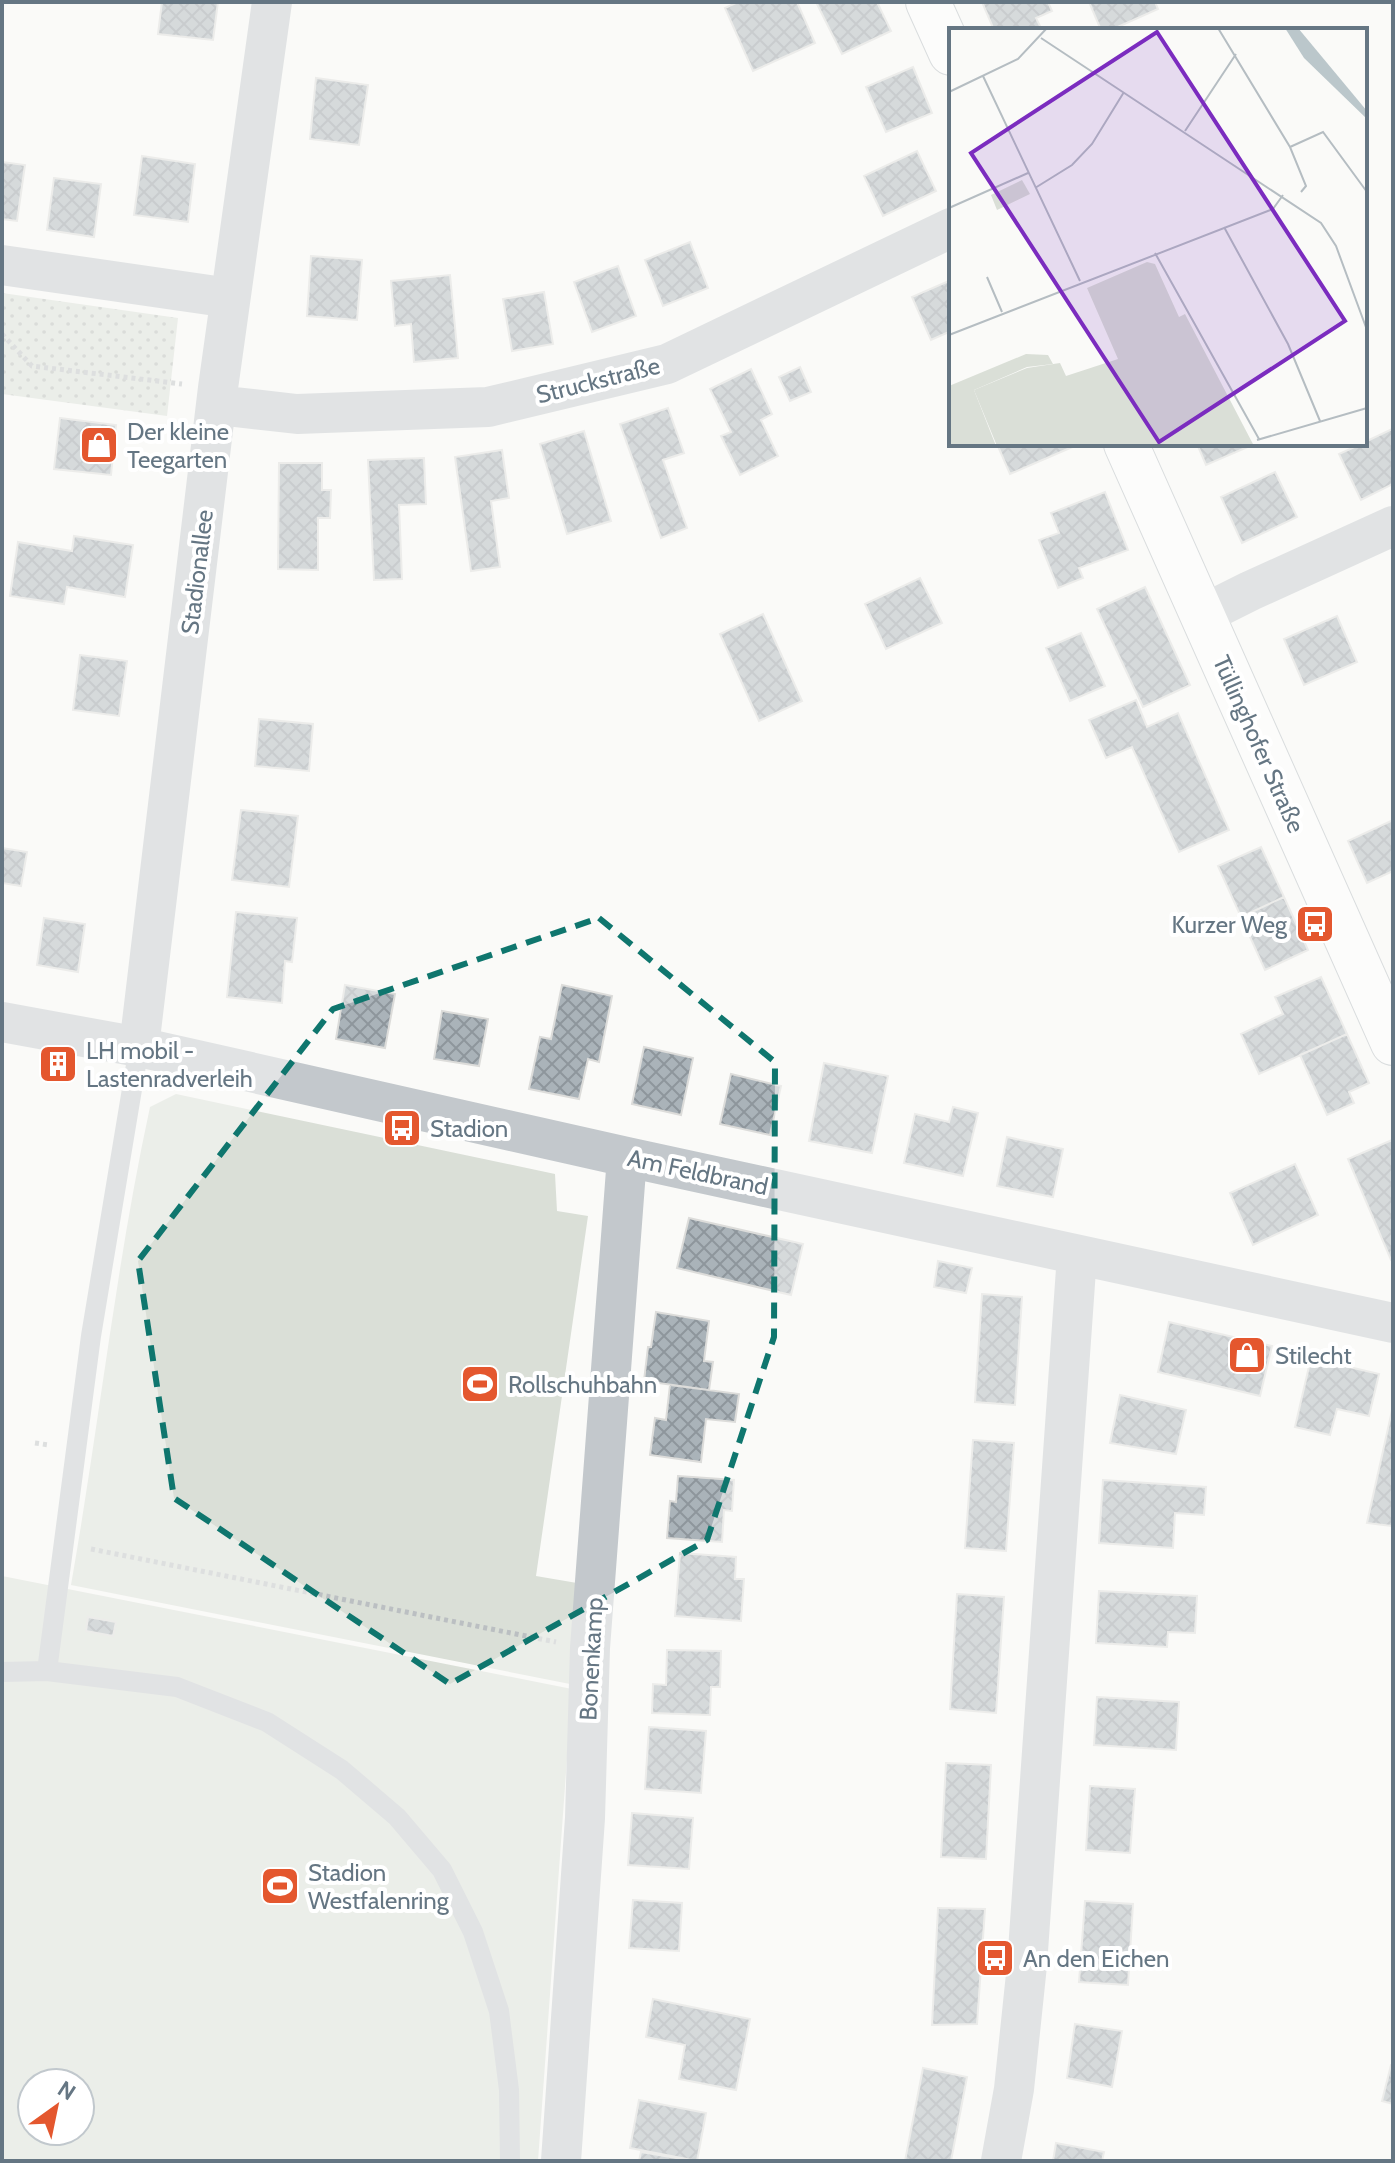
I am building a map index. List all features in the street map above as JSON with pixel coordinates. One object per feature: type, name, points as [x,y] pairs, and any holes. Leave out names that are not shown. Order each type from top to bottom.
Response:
[{"type":"main road","points":[[928,2],[949,49]]},
{"type":"main road","name":"Tüllinghofer Straße","points":[[1127,446],[1393,1043]]},
{"type":"street","name":"Stadionallee","points":[[139,1047],[217,397],[272,2]]},
{"type":"street","name":"Struckstraße","points":[[217,397],[297,414],[488,407],[667,364],[949,229]]},
{"type":"street","points":[[2,265],[230,298]]},
{"type":"street","points":[[1202,615],[1393,526]]},
{"type":"street","name":"Am Feldbrand","points":[[2,1022],[139,1047],[627,1157],[1393,1323]]},
{"type":"street","name":"Bonenkamp","points":[[561,2161],[585,1818],[590,1648],[627,1157]]},
{"type":"street","points":[[1001,2161],[1014,2089],[1027,1965],[1077,1255]]},
{"type":"lane","points":[[47,1671],[91,1336],[139,1047]]},
{"type":"lane","points":[[2,1672],[47,1671],[177,1687],[267,1722],[342,1770],[397,1817],[442,1870],[473,1932],[499,2011],[509,2090],[510,2161]]},
{"type":"path","points":[[2,334],[32,366],[217,397]]},
{"type":"path","points":[[63,1544],[590,1648]]},
{"type":"highlighted area","points":[[599,918],[775,1062],[774,1337],[707,1540],[450,1684],[174,1498],[138,1261],[333,1009]]},
{"type":"shaded area","points":[[2,293],[178,318],[167,416],[2,394]]},
{"type":"shaded area","points":[[176,1094],[555,1174],[557,1211],[588,1216],[536,1576],[577,1583],[570,1684],[71,1585],[127,1226],[150,1107]]},
{"type":"shaded area","name":"Stadion Westfalenring","points":[[2,1576],[572,1689],[538,2161],[2,2161]]},
{"type":"building","points":[[162,2],[218,2],[213,40],[158,34]]},
{"type":"building","points":[[738,2],[797,2],[815,43],[753,71],[725,8]]},
{"type":"building","points":[[816,2],[877,2],[891,31],[842,54]]},
{"type":"building","points":[[982,2],[1048,2],[1052,11],[1036,18],[1041,28],[993,28]]},
{"type":"building","points":[[1089,2],[1155,2],[1158,9],[1115,28],[1100,28]]},
{"type":"building","points":[[913,67],[932,113],[886,132],[866,87]]},
{"type":"building","points":[[316,78],[368,85],[359,145],[310,139]]},
{"type":"building","points":[[917,151],[936,191],[883,216],[864,176]]},
{"type":"building","points":[[142,156],[195,164],[188,222],[134,215]]},
{"type":"building","points":[[2,162],[25,165],[17,221],[2,219]]},
{"type":"building","points":[[54,178],[101,184],[94,237],[47,230]]},
{"type":"building","points":[[690,242],[708,288],[663,306],[645,260]]},
{"type":"building","points":[[311,256],[362,260],[357,320],[307,316]]},
{"type":"building","points":[[618,266],[636,316],[592,332],[574,282]]},
{"type":"building","points":[[450,275],[458,358],[414,362],[411,324],[395,326],[391,281]]},
{"type":"building","points":[[949,281],[949,332],[931,340],[912,297]]},
{"type":"building","points":[[544,292],[553,344],[512,351],[503,299]]},
{"type":"building","points":[[800,367],[811,392],[790,401],[779,377]]},
{"type":"building","points":[[751,369],[772,414],[761,420],[778,456],[740,475],[721,436],[731,432],[710,389]]},
{"type":"building","points":[[668,408],[684,453],[663,460],[687,528],[661,538],[620,424]]},
{"type":"building","points":[[60,418],[116,425],[111,475],[54,469]]},
{"type":"building","points":[[1392,429],[1393,484],[1361,500],[1339,454],[1357,446],[1367,446],[1367,441]]},
{"type":"building","points":[[584,431],[611,521],[567,534],[540,444]]},
{"type":"building","points":[[998,446],[1075,446],[1010,474]]},
{"type":"building","points":[[1198,446],[1250,446],[1206,465]]},
{"type":"building","points":[[502,450],[509,498],[491,501],[500,567],[471,571],[455,457]]},
{"type":"building","points":[[424,458],[426,504],[399,505],[402,579],[374,580],[368,460]]},
{"type":"building","points":[[279,463],[322,463],[322,490],[331,490],[330,518],[318,518],[318,570],[278,569]]},
{"type":"building","points":[[1275,472],[1297,517],[1242,543],[1221,497]]},
{"type":"building","points":[[1105,492],[1128,550],[1079,568],[1083,578],[1058,588],[1039,540],[1059,533],[1051,513]]},
{"type":"building","points":[[74,536],[133,545],[125,597],[67,587],[64,604],[10,596],[18,542],[72,551]]},
{"type":"building","points":[[920,578],[942,623],[886,649],[865,604]]},
{"type":"building","points":[[1145,587],[1190,685],[1143,707],[1097,609]]},
{"type":"building","points":[[763,614],[802,701],[759,721],[720,634]]},
{"type":"building","points":[[1337,616],[1357,662],[1304,685],[1284,639]]},
{"type":"building","points":[[1081,633],[1105,686],[1070,701],[1046,648]]},
{"type":"building","points":[[80,655],[127,661],[119,716],[73,710]]},
{"type":"building","points":[[1136,700],[1147,727],[1178,713],[1229,830],[1179,852],[1132,747],[1106,758],[1089,720]]},
{"type":"building","points":[[259,719],[313,724],[309,771],[255,766]]},
{"type":"building","points":[[241,810],[298,816],[289,887],[232,880]]},
{"type":"building","points":[[1393,820],[1393,871],[1367,883],[1348,841]]},
{"type":"building","points":[[1261,847],[1284,897],[1241,917],[1218,866]]},
{"type":"building","points":[[2,848],[27,852],[21,886],[2,883]]},
{"type":"building","points":[[1284,897],[1308,950],[1265,970],[1241,917]]},
{"type":"building","points":[[236,912],[297,918],[292,962],[285,961],[282,1003],[227,997]]},
{"type":"building","points":[[44,918],[85,924],[78,972],[37,965]]},
{"type":"building","points":[[1321,977],[1347,1034],[1259,1074],[1241,1034],[1283,1014],[1275,997]]},
{"type":"building","points":[[345,985],[395,994],[385,1048],[336,1039]]},
{"type":"building","points":[[562,985],[612,996],[599,1062],[588,1059],[579,1099],[529,1089],[540,1037],[551,1039]]},
{"type":"building","points":[[442,1011],[488,1019],[479,1066],[434,1059]]},
{"type":"building","points":[[1347,1034],[1369,1083],[1349,1092],[1354,1103],[1327,1115],[1300,1055]]},
{"type":"building","points":[[644,1047],[693,1058],[681,1115],[632,1104]]},
{"type":"building","points":[[824,1063],[888,1076],[872,1153],[809,1141]]},
{"type":"building","points":[[731,1074],[781,1086],[770,1135],[720,1124]]},
{"type":"building","points":[[953,1107],[978,1113],[963,1176],[904,1163],[915,1114],[949,1122]]},
{"type":"building","points":[[1007,1137],[1063,1149],[1053,1197],[997,1186]]},
{"type":"building","points":[[1392,1140],[1393,1259],[1391,1260],[1348,1159]]},
{"type":"building","points":[[1295,1164],[1318,1215],[1253,1245],[1230,1193]]},
{"type":"building","points":[[689,1218],[803,1244],[791,1295],[677,1268]]},
{"type":"building","points":[[938,1261],[972,1268],[966,1293],[934,1287]]},
{"type":"building","points":[[982,1294],[1022,1297],[1015,1405],[975,1402]]},
{"type":"building","points":[[656,1312],[709,1321],[704,1361],[713,1362],[709,1390],[644,1381]]},
{"type":"building","points":[[1169,1322],[1272,1346],[1260,1396],[1158,1372]]},
{"type":"building","points":[[1311,1358],[1379,1374],[1369,1416],[1337,1409],[1330,1435],[1295,1427]]},
{"type":"building","points":[[670,1385],[739,1394],[735,1422],[706,1419],[701,1462],[650,1455],[655,1418],[666,1420]]},
{"type":"building","points":[[1120,1395],[1186,1410],[1176,1454],[1110,1443]]},
{"type":"building","points":[[1393,1406],[1393,1526],[1392,1526],[1367,1523]]},
{"type":"building","points":[[973,1440],[1014,1443],[1006,1551],[965,1548]]},
{"type":"building","points":[[678,1476],[734,1480],[732,1511],[724,1510],[722,1542],[667,1538],[670,1501],[676,1502]]},
{"type":"building","points":[[1103,1480],[1206,1487],[1204,1515],[1175,1513],[1173,1548],[1099,1543]]},
{"type":"building","points":[[680,1553],[736,1557],[735,1579],[744,1579],[741,1621],[675,1616]]},
{"type":"building","points":[[1099,1591],[1197,1596],[1195,1633],[1168,1632],[1167,1647],[1096,1643]]},
{"type":"building","points":[[957,1594],[1004,1597],[996,1713],[950,1709]]},
{"type":"building","points":[[88,1617],[116,1622],[113,1636],[86,1631]]},
{"type":"building","points":[[667,1650],[721,1651],[720,1687],[711,1687],[710,1715],[652,1713],[653,1684],[666,1685]]},
{"type":"building","points":[[1097,1697],[1179,1702],[1176,1750],[1094,1745]]},
{"type":"building","points":[[649,1727],[706,1731],[701,1793],[645,1789]]},
{"type":"building","points":[[946,1763],[991,1765],[986,1859],[941,1857]]},
{"type":"building","points":[[1090,1786],[1135,1789],[1130,1853],[1086,1850]]},
{"type":"building","points":[[632,1813],[693,1818],[689,1869],[628,1865]]},
{"type":"building","points":[[633,1900],[682,1903],[679,1951],[629,1948]]},
{"type":"building","points":[[1085,1901],[1133,1904],[1128,1985],[1079,1982]]},
{"type":"building","points":[[938,1908],[985,1909],[977,2024],[932,2025]]},
{"type":"building","points":[[653,1999],[750,2019],[736,2090],[679,2079],[685,2045],[646,2037]]},
{"type":"building","points":[[1075,2024],[1122,2031],[1112,2087],[1067,2078]]},
{"type":"building","points":[[1393,2065],[1393,2104],[1382,2101]]},
{"type":"building","points":[[923,2068],[967,2077],[951,2161],[905,2161]]},
{"type":"building","points":[[639,2100],[706,2113],[697,2161],[630,2148]]},
{"type":"building","points":[[1056,2143],[1104,2152],[1102,2161],[1053,2161]]},
{"type":"building","points":[[641,2152],[694,2161],[639,2161]]},
{"type":"place","name":"Der kleine Teegarten","points":[[99,445]]},
{"type":"place","name":"Kurzer Weg","points":[[1315,924]]},
{"type":"place","name":"LH mobil - Lastenradverleih","points":[[58,1064]]},
{"type":"place","name":"Stadion","points":[[402,1128]]},
{"type":"place","name":"Stilecht","points":[[1247,1355]]},
{"type":"place","name":"Rollschuhbahn","points":[[480,1384]]},
{"type":"place","name":"Stadion Westfalenring","points":[[280,1886]]},
{"type":"place","name":"An den Eichen","points":[[995,1958]]}]
